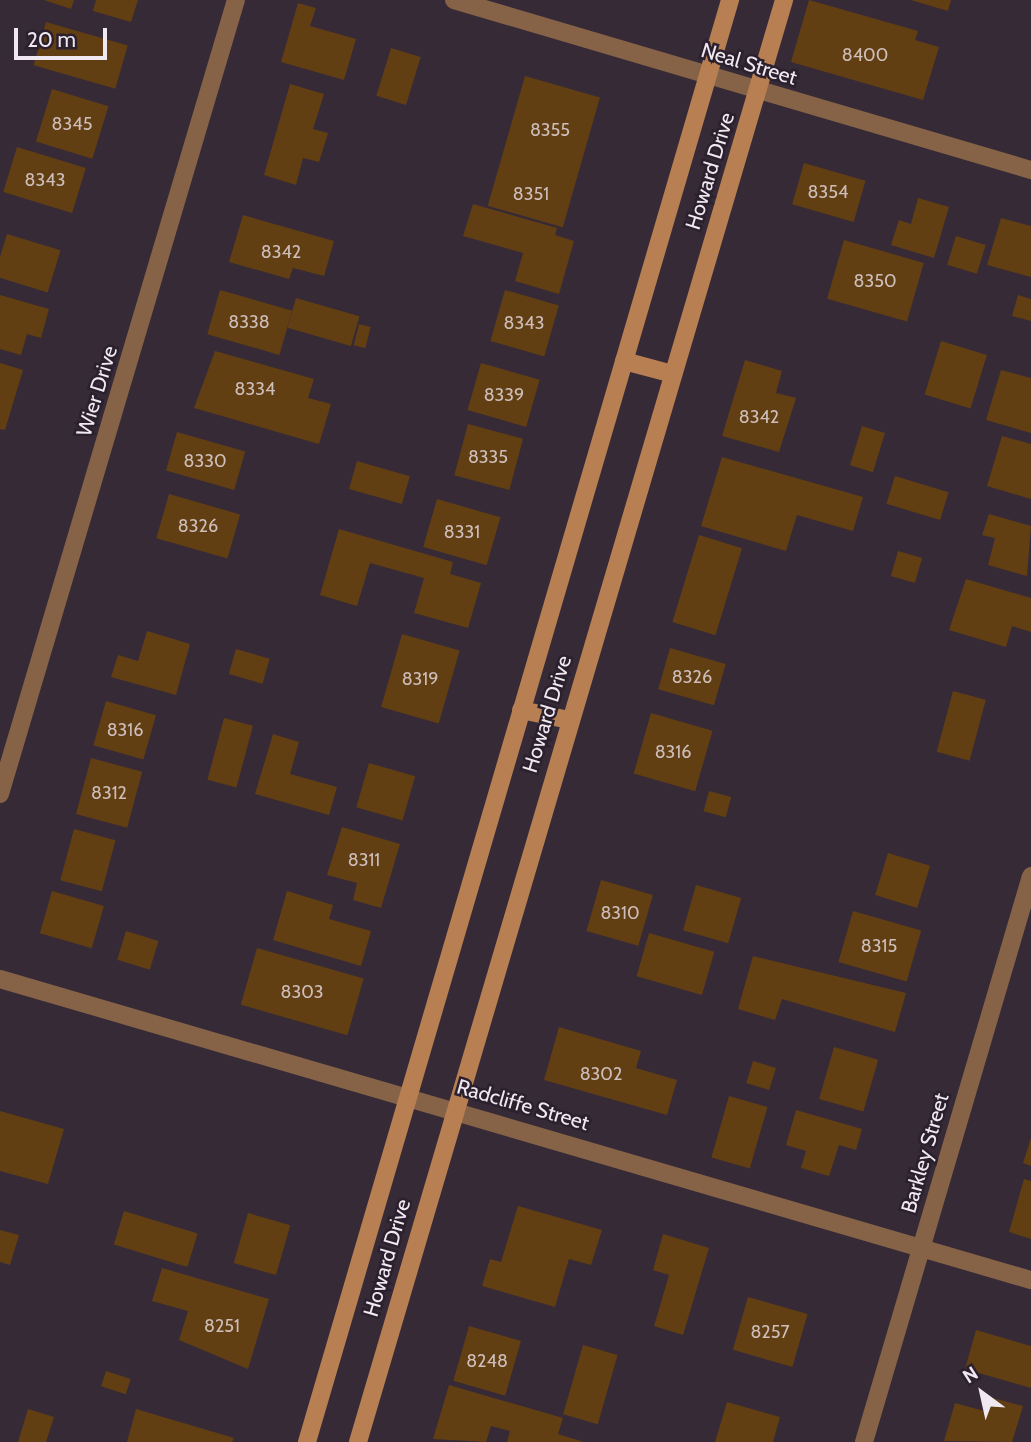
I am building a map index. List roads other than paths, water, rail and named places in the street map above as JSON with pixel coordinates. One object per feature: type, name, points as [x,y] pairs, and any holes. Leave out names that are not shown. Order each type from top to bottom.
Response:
[{"type":"main road","name":"Howard Drive","points":[[307,1442],[730,0]]},
{"type":"main road","name":"Howard Drive","points":[[358,1442],[453,1108],[784,0]]},
{"type":"main road","points":[[624,361],[673,374]]},
{"type":"main road","points":[[521,710],[569,720]]},
{"type":"street","name":"Wier Drive","points":[[0,794],[236,0]]},
{"type":"street","name":"Neal Street","points":[[454,0],[1031,170]]},
{"type":"street","name":"Barkley Street","points":[[864,1442],[1031,876]]},
{"type":"street","name":"Radcliffe Street","points":[[0,979],[453,1108],[1031,1280]]}]
